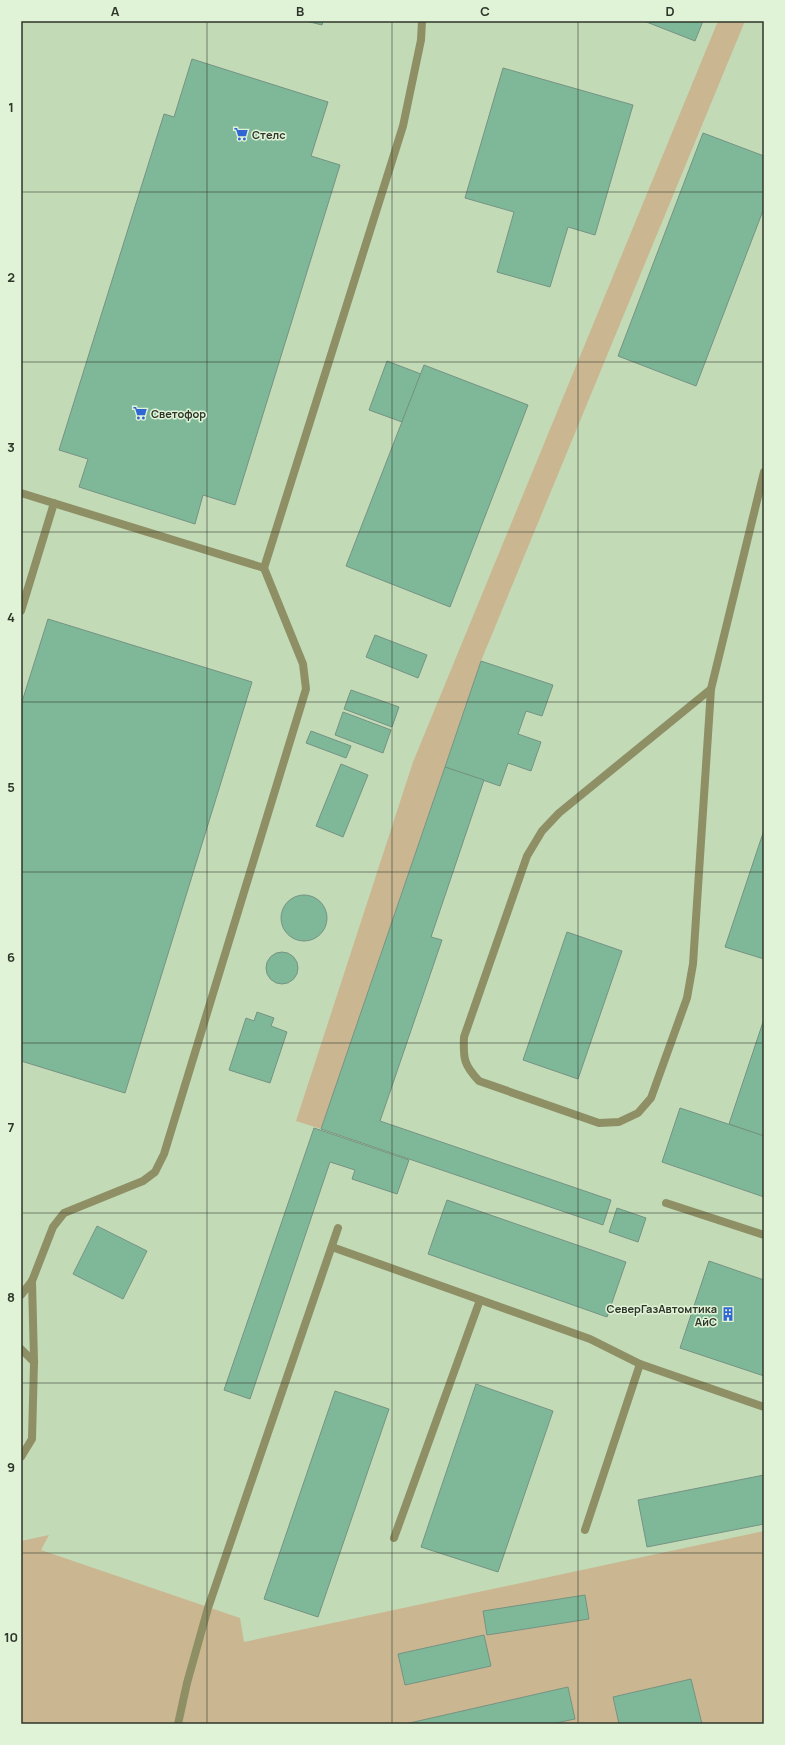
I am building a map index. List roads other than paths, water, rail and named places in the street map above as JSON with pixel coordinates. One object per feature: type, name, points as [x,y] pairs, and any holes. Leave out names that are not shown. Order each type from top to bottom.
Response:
[{"type":"lane","points":[[21,1295],[32,1281],[53,1227],[64,1214],[143,1181],[155,1172],[164,1154],[306,689],[303,664],[264,568],[403,126],[420,40],[422,21]]},
{"type":"lane","points":[[711,689],[559,813],[542,831],[527,856],[464,1037],[463,1056],[468,1070],[479,1082],[599,1123],[619,1122],[638,1113],[651,1098],[687,998],[693,964],[711,689],[764,472]]},
{"type":"lane","points":[[21,493],[264,568]]},
{"type":"lane","points":[[21,611],[54,503]]},
{"type":"lane","points":[[666,1203],[764,1235]]},
{"type":"lane","points":[[178,1724],[187,1683],[208,1608],[338,1228]]},
{"type":"lane","points":[[332,1247],[590,1339],[640,1364],[764,1407]]},
{"type":"lane","points":[[21,1457],[32,1439],[34,1362],[32,1281]]},
{"type":"lane","points":[[394,1538],[480,1300]]},
{"type":"lane","points":[[21,1348],[34,1362]]},
{"type":"lane","points":[[585,1530],[640,1364]]},
{"type":"place","name":"Стелс","points":[[241,134]]},
{"type":"place","name":"Светофор","points":[[140,413]]},
{"type":"place","name":"СеверГазАвтомтика АйС","points":[[728,1314]]}]
